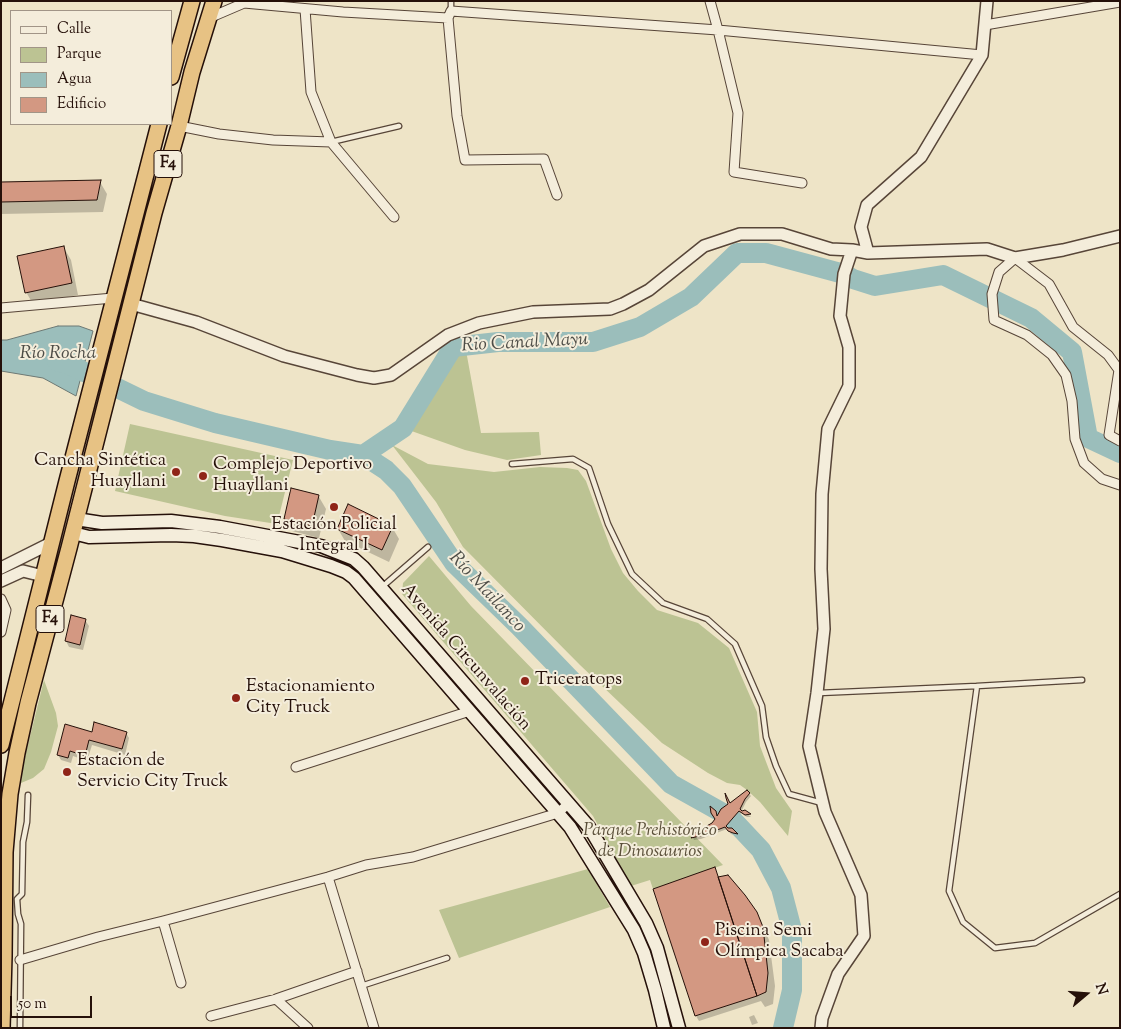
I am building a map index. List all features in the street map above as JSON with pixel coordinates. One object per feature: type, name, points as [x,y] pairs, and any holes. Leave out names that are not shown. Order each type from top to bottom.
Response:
[{"type":"highway","points":[[173,72],[186,1]]},
{"type":"highway","points":[[173,72],[192,1]]},
{"type":"highway","points":[[173,72],[198,1]]},
{"type":"highway","name":"F4","points":[[2,1028],[5,852],[10,794],[17,753],[28,703],[154,213],[192,72],[214,1]]},
{"type":"highway","name":"F4","points":[[1,745],[113,298],[159,125]]},
{"type":"main road","name":"Avenida Circunvalación","points":[[74,526],[102,523],[171,521],[220,527],[309,543],[354,559],[382,588],[588,827],[646,923],[657,948],[679,1028]]},
{"type":"main road","name":"Avenida Circunvalación","points":[[74,526],[89,537],[171,534],[282,550],[346,572],[354,578],[570,827],[634,930],[656,990],[664,1028]]},
{"type":"street","points":[[710,1],[738,113],[734,172],[802,184]]},
{"type":"street","points":[[868,253],[861,227],[867,205],[921,157],[982,55],[987,1]]},
{"type":"street","points":[[985,25],[1120,2]]},
{"type":"street","points":[[209,18],[244,3],[343,12],[450,15],[718,30],[982,55]]},
{"type":"street","points":[[305,9],[311,92],[332,142],[394,217]]},
{"type":"street","points":[[450,15],[457,116],[465,160],[544,159],[557,195]]},
{"type":"street","points":[[179,126],[220,134],[273,140],[332,142]]},
{"type":"street","points":[[131,304],[196,322],[284,356],[374,378],[391,375],[448,334],[479,323],[533,312],[610,309],[623,304],[649,290],[704,246],[740,234],[782,234],[831,249],[868,253],[987,249],[1015,258],[1049,284],[1073,327],[1108,355],[1119,370],[1109,435],[1120,441]]},
{"type":"street","points":[[1120,236],[1063,250],[1015,258],[999,272],[992,294],[994,320],[1027,335],[1052,355],[1066,375],[1072,401],[1075,440],[1084,463],[1102,479],[1120,485]]},
{"type":"street","points":[[821,1028],[822,1018],[838,974],[864,936],[861,895],[825,812],[809,746],[818,693],[824,629],[821,569],[822,494],[828,429],[848,386],[849,347],[840,316],[844,274],[852,250]]},
{"type":"street","points":[[1,308],[113,298]]},
{"type":"street","points":[[1,568],[51,542]]},
{"type":"street","points":[[320,562],[324,547]]},
{"type":"street","points":[[1,580],[23,571],[43,576]]},
{"type":"street","points":[[372,598],[382,588]]},
{"type":"street","points":[[1,599],[6,610],[1,632]]},
{"type":"street","points":[[296,767],[470,711]]},
{"type":"street","points":[[20,960],[98,937],[366,866],[413,857],[558,813],[569,803]]},
{"type":"street","points":[[328,877],[374,1028]]},
{"type":"street","points":[[616,903],[630,897]]},
{"type":"street","points":[[163,921],[181,983]]},
{"type":"street","points":[[212,1016],[276,999],[357,971]]},
{"type":"street","points":[[276,999],[308,1028]]},
{"type":"lane","points":[[450,15],[451,1]]},
{"type":"lane","points":[[332,142],[399,126]]},
{"type":"lane","points":[[512,464],[573,459],[589,468],[608,524],[632,574],[663,603],[707,619],[735,644],[762,706],[766,737],[776,766],[789,794],[823,803]]},
{"type":"lane","points":[[382,588],[428,547]]},
{"type":"lane","points":[[818,693],[1082,680]]},
{"type":"lane","points":[[977,686],[949,891],[963,922],[995,948],[1035,943],[1120,894]]},
{"type":"lane","points":[[20,1028],[21,924],[18,914],[18,899],[22,894],[23,842],[27,822],[28,795]]},
{"type":"lane","points":[[361,986],[447,958]]},
{"type":"green space","points":[[465,345],[481,433],[539,432],[541,455],[507,460],[465,450],[403,428],[453,347]]},
{"type":"green space","name":"Complejo Deportivo Huayllani","points":[[130,424],[293,460],[277,524],[225,516],[115,491]]},
{"type":"green space","points":[[392,445],[428,464],[494,472],[540,467],[578,470],[586,481],[611,549],[623,573],[638,591],[657,610],[698,623],[729,648],[757,712],[760,746],[776,788],[792,811],[788,836],[760,802],[747,790],[740,785],[727,783],[708,773],[662,743],[580,665],[463,547],[436,502]]},
{"type":"green space","name":"Parque Prehistórico de Dinosaurios","points":[[429,556],[471,606],[723,865],[653,889],[650,880],[631,886],[593,816],[402,594],[403,583]]},
{"type":"green space","points":[[44,680],[56,713],[58,726],[44,769],[33,778],[21,783],[23,765]]},
{"type":"green space","points":[[588,869],[610,907],[459,958],[439,910]]},
{"type":"water","name":"Río Rocha","points":[[58,326],[79,326],[93,331],[76,396],[43,378],[1,371],[1,340]]},
{"type":"building","points":[[101,180],[97,200],[1,202],[1,182]]},
{"type":"building","points":[[64,246],[72,283],[25,293],[17,256]]},
{"type":"building","points":[[291,488],[319,495],[312,526],[284,519]]},
{"type":"building","points":[[348,504],[393,526],[382,550],[337,529]]},
{"type":"building","points":[[71,615],[86,619],[80,645],[65,641]]},
{"type":"building","points":[[94,722],[127,732],[122,749],[89,740],[85,756],[70,751],[68,758],[57,755],[65,724],[92,732]]},
{"type":"building","points":[[747,790],[750,793],[740,809],[751,814],[745,815],[739,811],[726,826],[732,828],[738,834],[728,831],[725,827],[691,838],[696,832],[712,823],[715,819],[711,813],[710,806],[716,811],[717,816],[721,809],[728,804],[725,793],[730,803]]},
{"type":"building","name":"Piscina Semi Olímpica Sacaba","points":[[715,867],[757,996],[695,1016],[653,889]]},
{"type":"building","points":[[728,875],[757,912],[763,927],[768,973],[766,992],[757,996],[718,877]]},
{"type":"waterway","name":"Rio Canal Mayu","points":[[363,455],[403,428],[453,347],[498,342],[593,342],[640,327],[691,297],[737,253],[766,253],[844,274],[875,286],[943,275],[1031,318],[1072,352],[1088,438],[1120,453]]},
{"type":"waterway","name":"Río Mailanco","points":[[57,361],[68,364],[144,401],[215,423],[330,450],[363,455],[386,470],[402,486],[454,563],[519,626],[671,784],[730,817],[761,850],[781,888],[792,930],[792,990],[783,1028]]},
{"type":"place","name":"Cancha Sintética Huayllani","points":[[176,472]]},
{"type":"place","name":"Complejo Deportivo Huayllani","points":[[203,476]]},
{"type":"place","name":"Estación Policial Integral I","points":[[334,507]]},
{"type":"place","name":"Triceratops","points":[[525,681]]},
{"type":"place","name":"Estacionamiento City Truck","points":[[236,698]]},
{"type":"place","name":"Estación de Servicio City Truck","points":[[67,772]]},
{"type":"place","name":"Piscina Semi Olímpica Sacaba","points":[[705,942]]}]
